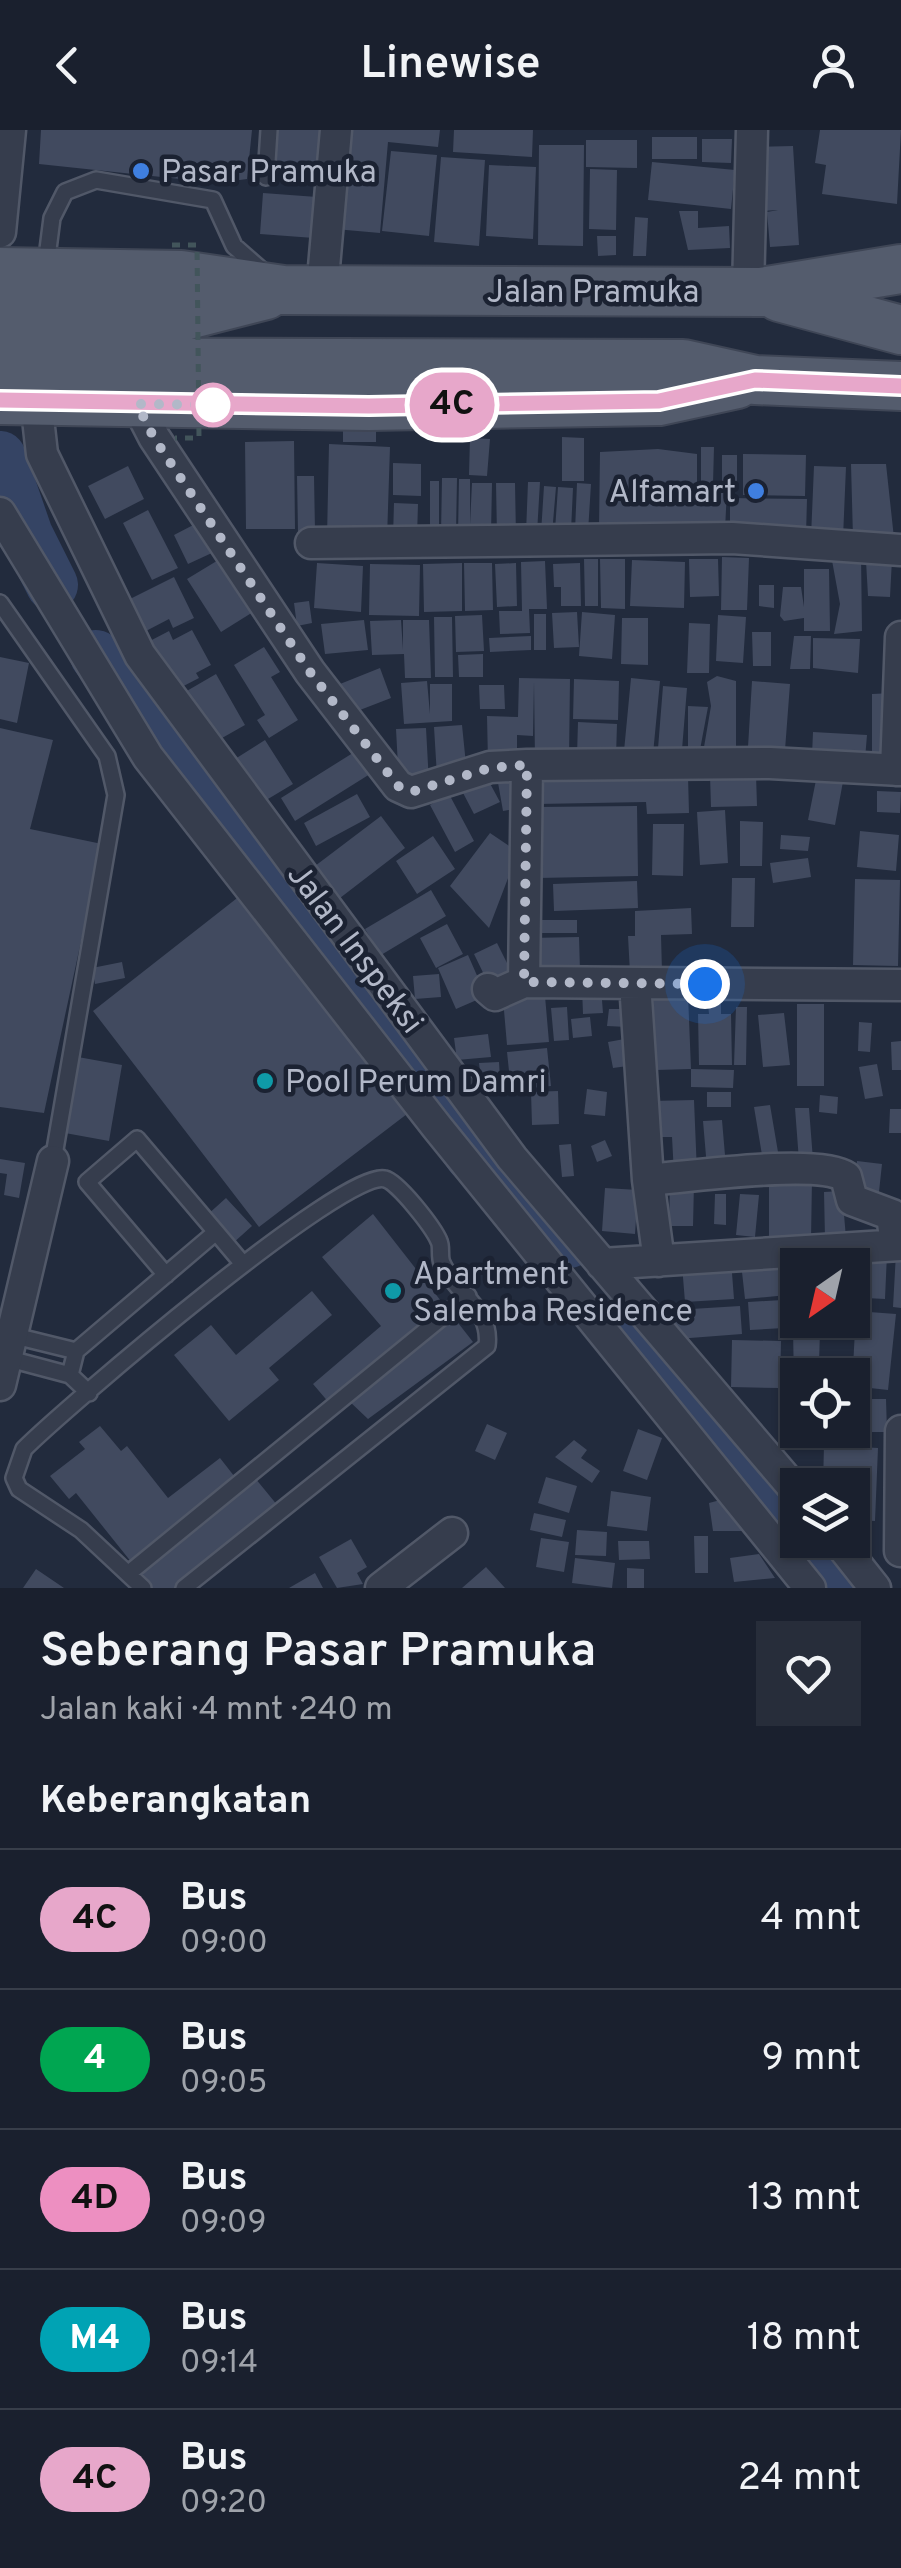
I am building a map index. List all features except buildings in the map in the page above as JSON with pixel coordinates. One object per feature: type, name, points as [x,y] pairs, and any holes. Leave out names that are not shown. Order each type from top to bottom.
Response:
[{"type":"main road","name":"Jalan Pramuka","points":[[22,272],[182,275],[303,290],[754,292],[901,269]]},
{"type":"main road","name":"Jalan Pramuka","points":[[0,319],[172,319],[303,290]]},
{"type":"main road","points":[[754,292],[901,300]]},
{"type":"main road","points":[[754,292],[901,330]]},
{"type":"main road","points":[[20,393],[137,383],[683,364],[755,380],[901,386]]},
{"type":"main road","points":[[20,393],[137,383]]},
{"type":"street","points":[[0,232],[10,130]]},
{"type":"street","points":[[303,290],[336,130]]},
{"type":"street","points":[[752,130],[754,292]]},
{"type":"street","points":[[137,383],[154,438],[310,672],[398,786],[411,792],[490,768],[527,773],[770,763],[898,770],[901,637]]},
{"type":"street","name":"Jalan Inspeksi","points":[[20,393],[42,454],[140,655],[512,1158],[780,1471]]},
{"type":"street","points":[[0,513],[148,758],[437,1127],[810,1588]]},
{"type":"street","points":[[311,543],[712,538],[901,550]]},
{"type":"street","points":[[524,982],[527,773]]},
{"type":"street","points":[[488,989],[495,995],[524,982],[901,985]]},
{"type":"street","points":[[635,983],[648,1180],[659,1260]]},
{"type":"street","points":[[6,1359],[52,1161]]},
{"type":"street","points":[[602,1264],[899,1245],[898,1228],[889,1211],[852,1200],[846,1176],[835,1170],[778,1169],[648,1180]]},
{"type":"street","points":[[870,1550],[900,1551],[901,1430]]},
{"type":"street","points":[[381,1588],[452,1533]]},
{"type":"street","points":[[851,1558],[875,1588]]},
{"type":"lane","points":[[266,178],[270,130]]},
{"type":"lane","points":[[22,272],[65,192],[96,180],[213,200],[234,246],[303,290]]},
{"type":"lane","points":[[0,603],[108,756],[115,775],[116,795],[52,1161]]},
{"type":"lane","points":[[166,1275],[86,1182],[137,1139],[243,1264]]},
{"type":"lane","points":[[143,1588],[81,1530],[18,1490],[14,1478],[24,1449],[243,1264],[349,1187],[370,1177],[386,1179],[398,1186],[439,1240],[442,1263],[487,1322],[487,1346],[184,1588]]},
{"type":"lane","points":[[6,1359],[76,1351],[216,1232]]},
{"type":"lane","points":[[129,1573],[468,1296]]},
{"type":"lane","points":[[70,1375],[76,1351]]},
{"type":"lane","points":[[6,1359],[70,1375],[90,1393]]},
{"type":"path","points":[[172,245],[196,245],[197,260],[199,438],[175,438]]},
{"type":"waterway","points":[[0,457],[27,535],[52,585]]},
{"type":"waterway","points":[[96,656],[291,903],[471,1156],[534,1201],[569,1242]]},
{"type":"waterway","points":[[631,1318],[780,1506]]},
{"type":"waterway","points":[[820,1558],[842,1588]]},
{"type":"bus line","name":"4C","points":[[0,400],[369,406],[659,401],[755,380],[901,386]]},
{"type":"place","name":"Pasar Pramuka","points":[[141,171]]},
{"type":"place","name":"Alfamart","points":[[756,491]]},
{"type":"place","name":"Pool Perum Damri","points":[[265,1081]]},
{"type":"place","name":"Apartment Salemba Residence","points":[[393,1291]]},
{"type":"route","points":[[213,405],[137,404],[154,438],[310,672],[398,786],[411,792],[490,768],[527,765],[524,982],[705,984]]}]
